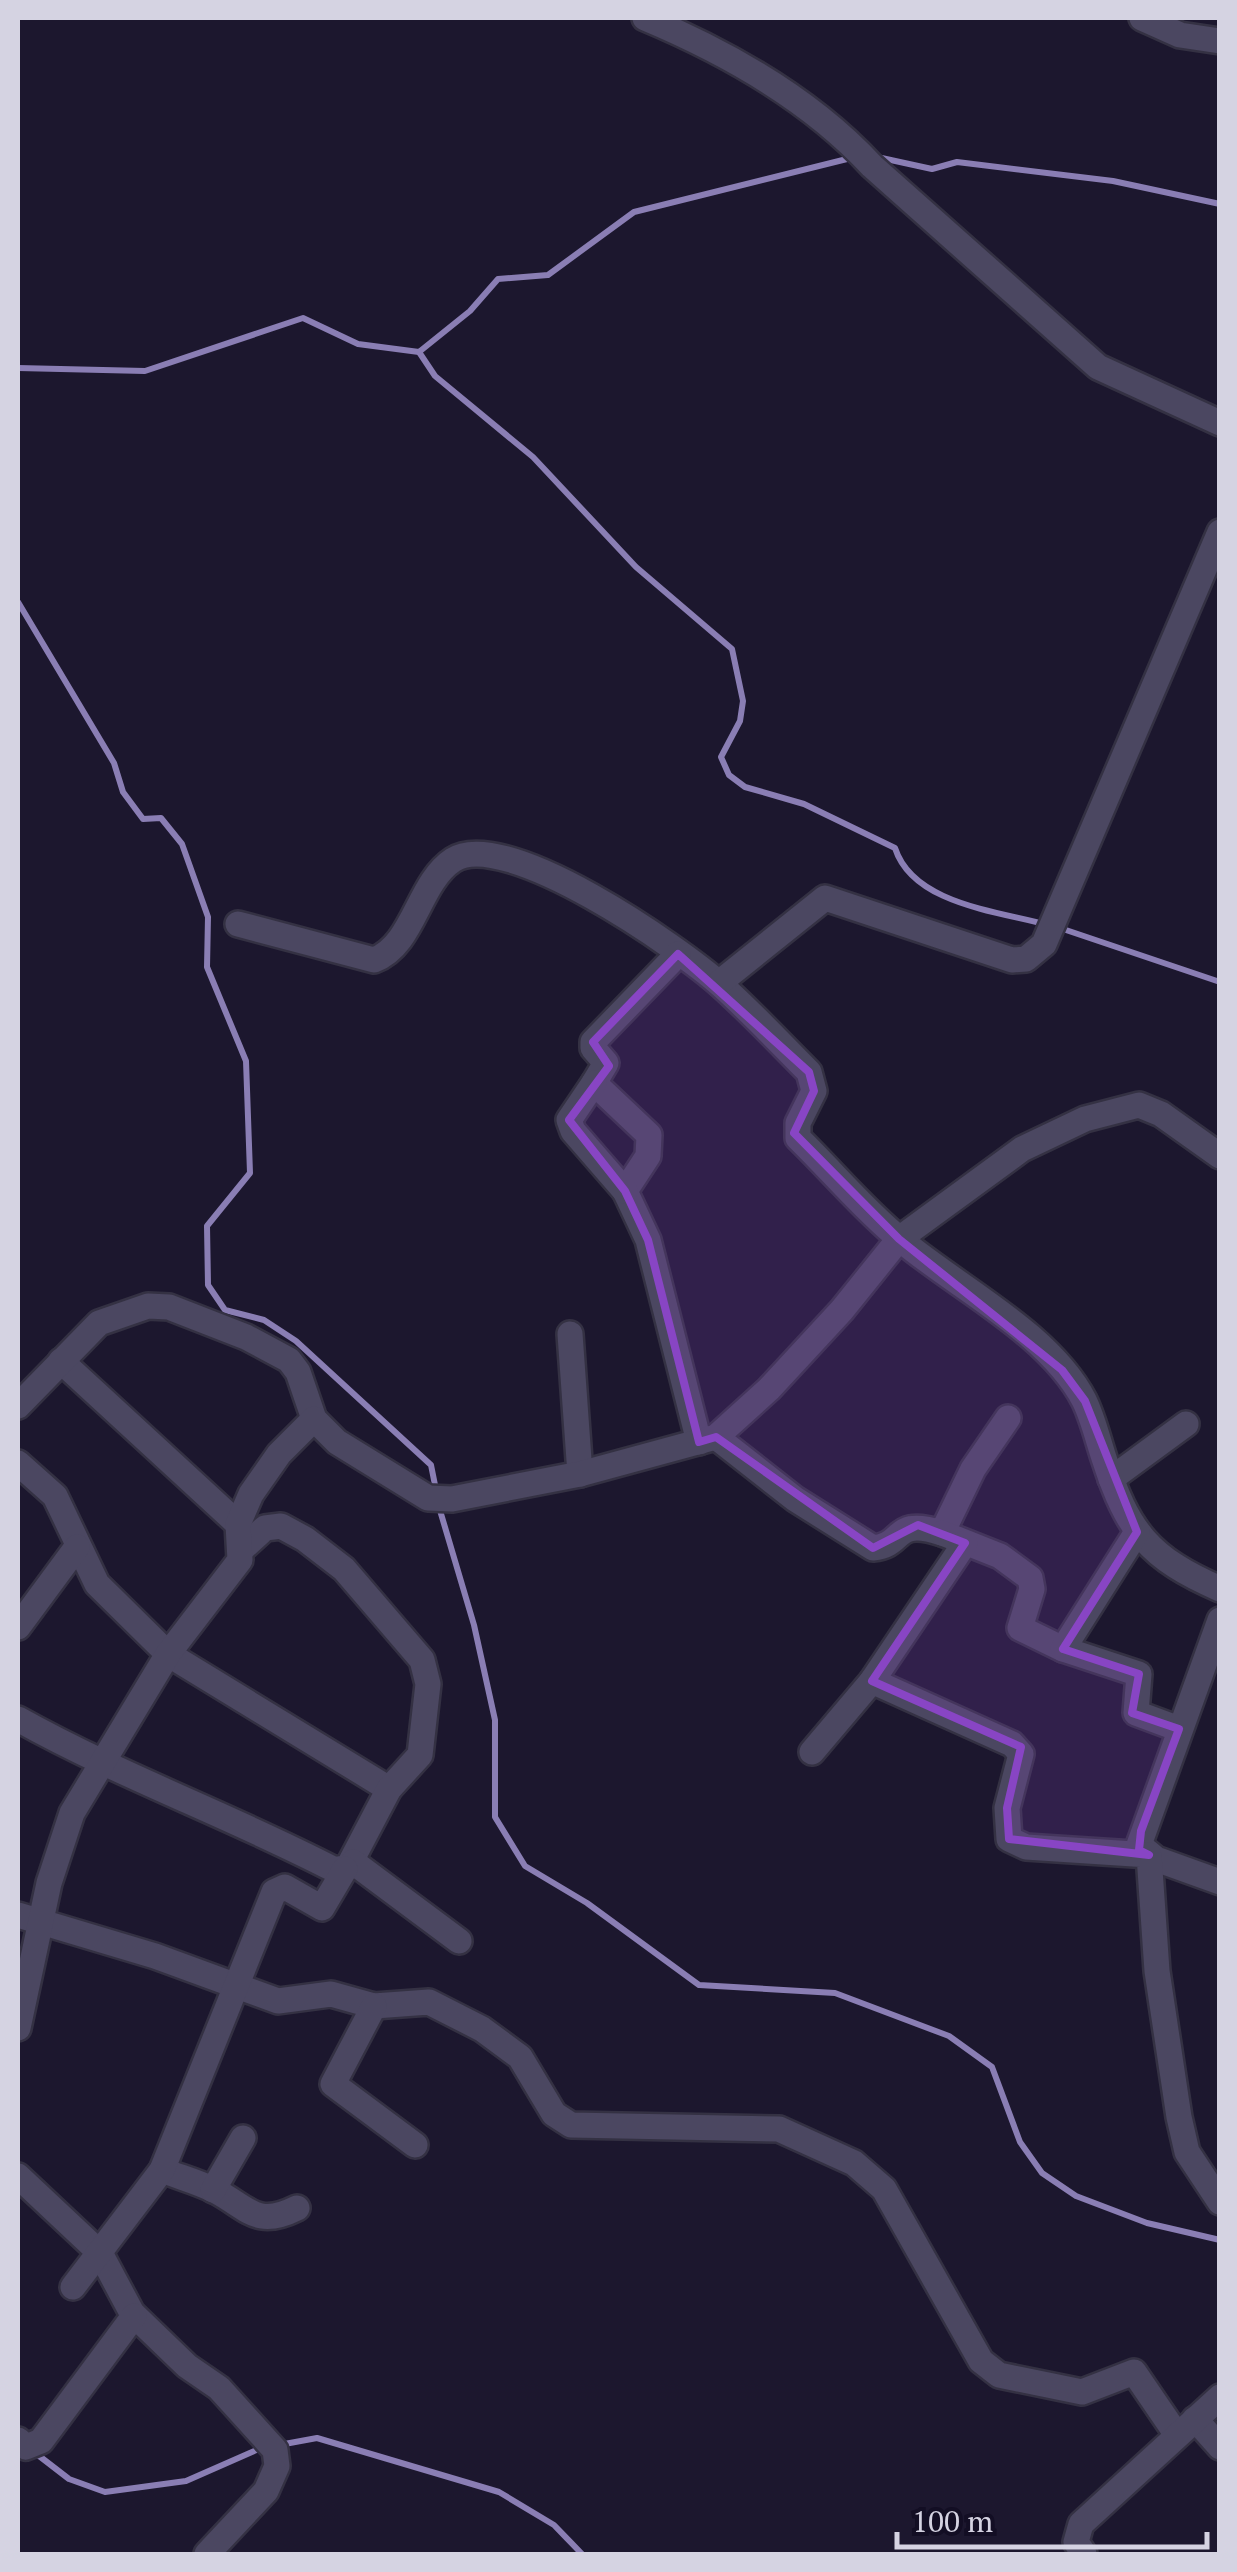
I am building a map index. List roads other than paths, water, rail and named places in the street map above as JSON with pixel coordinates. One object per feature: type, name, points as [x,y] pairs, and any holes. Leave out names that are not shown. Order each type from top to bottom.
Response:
[{"type":"street","points":[[645,18],[724,56],[838,129],[872,166],[1098,367],[1220,423]]},
{"type":"street","points":[[1142,18],[1180,35],[1220,41]]},
{"type":"street","points":[[719,983],[825,898],[1012,960],[1035,954],[1044,944],[1213,567],[1220,532]]},
{"type":"street","points":[[238,924],[374,960],[390,952],[435,878],[454,859],[473,853],[550,874],[678,954],[719,983],[814,1081],[798,1138],[899,1239],[1012,1324],[1062,1370],[1085,1401],[1110,1480],[1144,1546],[1184,1574],[1220,1589]]},
{"type":"street","points":[[678,954],[594,1042],[593,1048],[606,1063],[569,1120],[573,1131],[625,1191],[648,1240],[707,1440],[873,1548],[882,1547],[908,1528],[953,1538],[1000,1556],[1030,1578],[1032,1589],[1020,1628],[1063,1648],[1139,1674],[1136,1713],[1180,1729]]},
{"type":"street","points":[[594,1083],[649,1136],[648,1156],[625,1191]]},
{"type":"street","points":[[18,1406],[100,1323],[148,1306],[170,1307],[246,1337],[289,1360],[298,1372],[314,1420],[337,1442],[440,1499],[580,1474],[707,1440],[769,1389],[899,1239],[1022,1148],[1085,1120],[1140,1104],[1161,1114],[1220,1156]]},
{"type":"street","points":[[570,1334],[580,1474]]},
{"type":"street","points":[[61,1361],[240,1536]]},
{"type":"street","points":[[812,1752],[872,1681],[953,1538],[973,1468],[1008,1418]]},
{"type":"street","points":[[18,2028],[43,1922],[48,1883],[72,1813],[98,1764],[168,1654],[240,1560],[240,1536],[251,1494],[279,1454],[314,1420]]},
{"type":"street","points":[[1110,1480],[1186,1424]]},
{"type":"street","points":[[18,1463],[55,1496],[76,1547],[111,1602],[168,1654],[389,1789]]},
{"type":"street","points":[[73,2287],[162,2170],[234,1984],[278,1888],[285,1887],[322,1908],[389,1789],[420,1755],[428,1684],[422,1660],[344,1569],[305,1539],[281,1526],[240,1536]]},
{"type":"street","points":[[1063,1648],[1137,1532]]},
{"type":"street","points":[[18,1627],[76,1547]]},
{"type":"street","points":[[1220,1620],[1141,1831],[1140,1845],[1149,1855],[1157,1971],[1179,2118],[1187,2152],[1220,2202]]},
{"type":"street","points":[[872,1681],[1012,1744],[1021,1754],[1006,1808],[1009,1838],[1026,1846],[1149,1855],[1220,1882]]},
{"type":"street","points":[[18,1719],[98,1764],[254,1828],[335,1870],[349,1865]]},
{"type":"street","points":[[349,1865],[459,1941]]},
{"type":"street","points":[[18,1915],[234,1984],[278,2002],[331,1994],[374,2006],[429,2002],[482,2029],[520,2058],[554,2114],[571,2124],[779,2130],[854,2162],[884,2189],[981,2361],[1000,2375],[1082,2392],[1134,2372],[1186,2427],[1220,2447]]},
{"type":"street","points":[[374,2006],[333,2084],[415,2145]]},
{"type":"street","points":[[212,2190],[243,2138]]},
{"type":"street","points":[[162,2170],[212,2190],[255,2216],[279,2217],[297,2208]]},
{"type":"street","points":[[18,2176],[100,2253],[134,2316],[187,2366],[219,2388],[272,2445],[277,2466],[266,2491],[206,2554]]},
{"type":"street","points":[[18,2440],[26,2447],[41,2442],[134,2316]]},
{"type":"street","points":[[1084,2554],[1076,2542],[1081,2524],[1220,2398]]},
{"type":"waterway","points":[[18,368],[145,371],[303,318],[358,344],[419,352],[470,311],[498,279],[548,275],[634,212],[855,157]]},
{"type":"waterway","points":[[877,157],[932,169],[957,162],[1113,181],[1220,204]]},
{"type":"waterway","points":[[419,352],[435,376],[533,457],[636,567],[732,649],[743,701],[740,721],[721,757],[729,775],[745,787],[804,804],[895,848],[919,882],[938,893],[982,909],[1048,925]]},
{"type":"waterway","points":[[18,602],[114,763],[123,792],[143,819],[161,818],[182,844],[208,917],[207,967],[246,1061],[250,1173],[207,1226],[208,1285],[225,1310],[264,1320],[296,1341],[431,1465],[436,1490]]},
{"type":"waterway","points":[[1060,928],[1220,982]]},
{"type":"waterway","points":[[439,1507],[474,1625],[495,1720],[495,1817],[525,1866],[587,1903],[699,1985],[835,1993],[949,2036],[992,2067],[1020,2142],[1042,2173],[1076,2196],[1147,2223],[1220,2240]]},
{"type":"waterway","points":[[279,2445],[317,2438],[499,2492],[554,2525],[582,2554]]},
{"type":"waterway","points":[[34,2452],[69,2479],[105,2492],[186,2481],[261,2448]]}]
